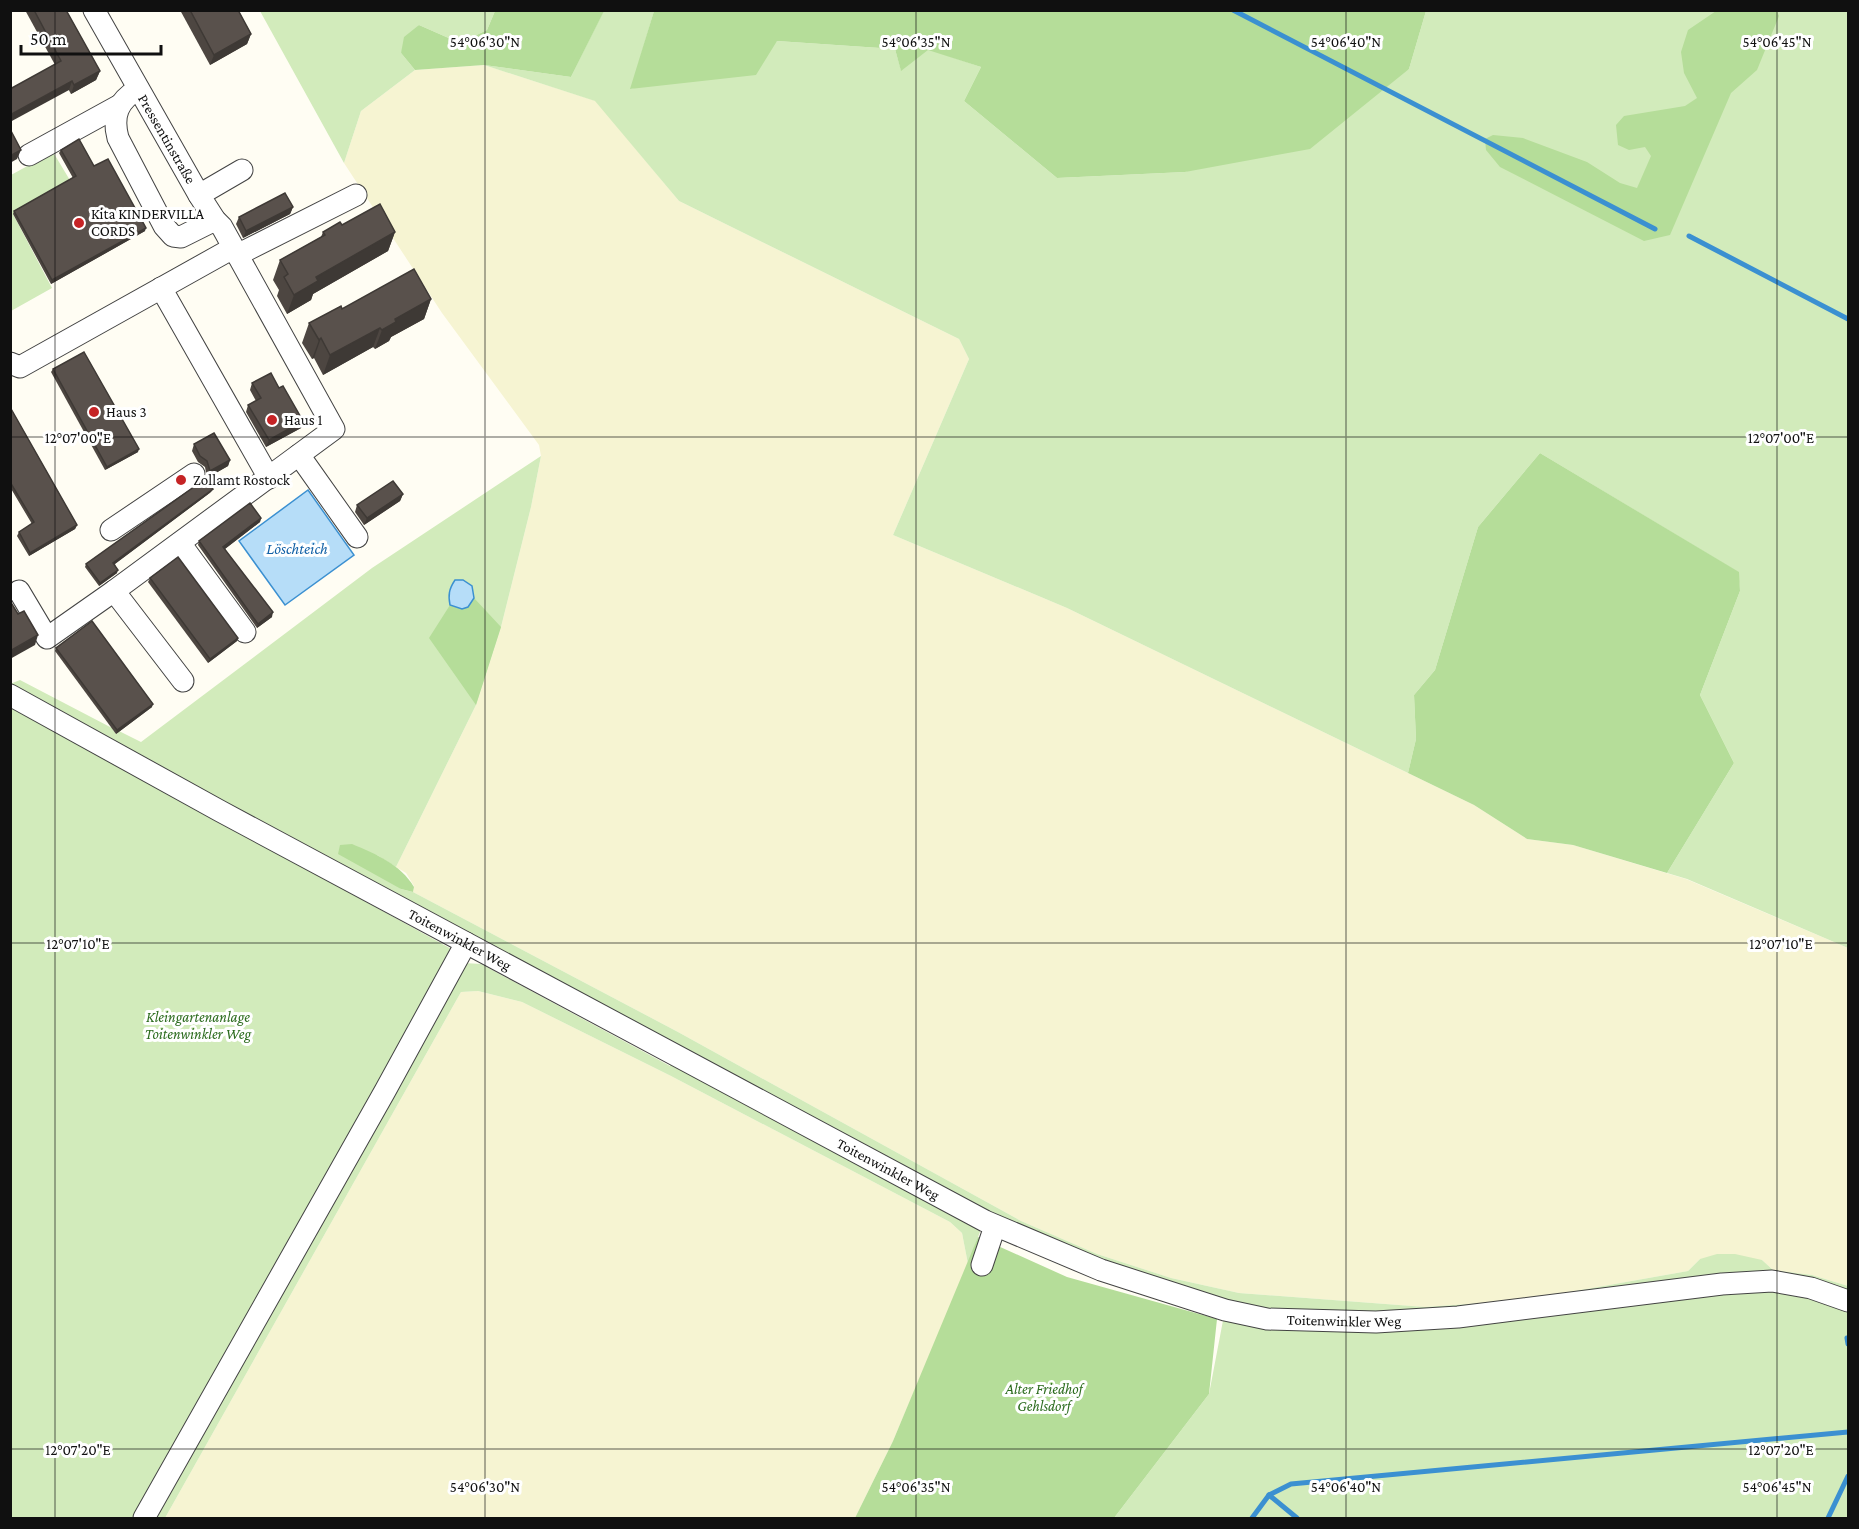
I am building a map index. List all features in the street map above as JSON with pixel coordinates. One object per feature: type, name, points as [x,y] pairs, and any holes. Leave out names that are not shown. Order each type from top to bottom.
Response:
[{"type":"street","name":"Pressentinstraße","points":[[94,10],[199,195],[214,220],[222,227],[334,429],[299,455]]},
{"type":"street","name":"Pressentinstraße","points":[[138,89],[120,105],[114,119],[118,138],[164,226],[173,236],[181,237],[214,220]]},
{"type":"street","points":[[29,155],[120,105]]},
{"type":"street","points":[[199,195],[242,170]]},
{"type":"street","points":[[10,363],[20,367],[161,288],[357,195]]},
{"type":"street","points":[[161,288],[269,478]]},
{"type":"street","points":[[19,591],[47,638],[299,455],[357,537]]},
{"type":"street","points":[[111,530],[194,474]]},
{"type":"street","points":[[180,543],[245,632]]},
{"type":"street","points":[[114,591],[183,681]]},
{"type":"street","name":"Toitenwinkler Weg","points":[[10,695],[140,768],[995,1226],[1101,1270],[1226,1310],[1267,1319],[1376,1322],[1458,1317],[1722,1284],[1772,1281],[1811,1288],[1848,1301]]},
{"type":"street","points":[[144,1518],[466,943]]},
{"type":"street","points":[[982,1265],[995,1226]]},
{"type":"shaded area","points":[[484,65],[596,101],[679,201],[959,339],[969,359],[893,535],[1067,608],[1474,805],[1527,839],[1573,845],[1686,879],[1848,948],[1848,1286],[1812,1275],[1773,1270],[1762,1260],[1700,1259],[1688,1271],[1564,1293],[1497,1302],[1425,1307],[1239,1293],[1171,1278],[1097,1254],[1021,1221],[678,1032],[413,892],[414,886],[406,873],[396,867],[476,705],[501,627],[531,507],[541,456],[539,445],[442,313],[344,163],[361,111],[415,70]]},
{"type":"shaded area","points":[[478,991],[522,1002],[671,1076],[950,1222],[962,1233],[968,1264],[893,1441],[855,1518],[165,1518],[461,992]]},
{"type":"green space","points":[[495,10],[604,11],[571,77],[484,65],[415,70],[401,53],[404,37],[419,25],[460,43],[487,30]]},
{"type":"green space","points":[[604,10],[654,11],[631,89],[777,41],[895,49],[901,70],[928,49],[981,67],[964,101],[1057,178],[1185,172],[1409,69],[1426,11],[1848,11],[1848,948],[1687,879],[1667,873],[1734,763],[1700,695],[1740,591],[1738,572],[1540,453],[1478,527],[1435,670],[1414,695],[1416,739],[1408,773],[1067,608],[893,535],[969,359],[959,339],[679,201],[595,101],[484,65],[571,77]]},
{"type":"green space","points":[[654,10],[1426,11],[1409,69],[1310,149],[1185,172],[1057,178],[964,101],[981,67],[928,50],[901,71],[895,49],[777,41],[756,75],[630,89]]},
{"type":"green space","points":[[260,11],[495,11],[487,30],[460,43],[419,25],[401,53],[415,70],[361,111],[344,163]]},
{"type":"green space","points":[[1716,11],[1777,11],[1779,16],[1757,70],[1731,93],[1670,235],[1644,241],[1500,167],[1486,150],[1485,139],[1493,135],[1523,138],[1587,162],[1620,183],[1637,188],[1651,156],[1645,147],[1629,150],[1618,145],[1616,125],[1624,116],[1685,106],[1697,98],[1684,73],[1681,52],[1688,30]]},
{"type":"green space","points":[[53,152],[71,182],[13,214],[52,288],[11,311],[11,175]]},
{"type":"green space","points":[[1540,453],[1739,572],[1740,591],[1700,695],[1734,763],[1667,873],[1573,845],[1527,839],[1474,805],[1408,773],[1416,739],[1414,695],[1435,670],[1478,527]]},
{"type":"green space","points":[[541,456],[531,507],[501,627],[476,705],[396,867],[377,855],[401,889],[413,892],[678,1032],[1021,1221],[1097,1254],[1171,1278],[1239,1293],[1425,1307],[1497,1302],[1564,1293],[1688,1271],[1700,1259],[1717,1254],[1735,1254],[1762,1260],[1773,1270],[1812,1275],[1848,1286],[1848,1518],[1114,1518],[1209,1394],[1225,1310],[984,1221],[968,1264],[962,1233],[950,1222],[671,1076],[522,1002],[478,991],[461,992],[165,1518],[153,1518],[464,963],[481,964],[670,1066],[669,1052],[11,695],[10,684],[20,680],[112,728],[116,734],[119,731],[141,742],[372,568]]},
{"type":"green space","points":[[474,598],[501,627],[476,705],[429,638],[450,605],[462,609],[468,607]]},
{"type":"green space","name":"Kleingartenanlage Toitenwinkler Weg","points":[[10,705],[455,951],[134,1518],[11,1518]]},
{"type":"green space","points":[[352,844],[395,866],[414,887],[413,892],[401,889],[338,854],[340,845]]},
{"type":"green space","name":"Alter Friedhof Gehlsdorf","points":[[978,1237],[1067,1277],[1217,1319],[1209,1394],[1114,1518],[855,1518],[893,1441]]},
{"type":"water","name":"Löschteich","points":[[308,490],[354,555],[285,605],[239,541]]},
{"type":"water","points":[[455,580],[463,580],[472,586],[474,598],[468,607],[462,609],[450,605],[451,586]]},
{"type":"building","points":[[34,10],[66,10],[100,71],[74,85],[72,81],[10,115],[10,89],[61,61]]},
{"type":"building","points":[[190,10],[238,10],[251,34],[214,55]]},
{"type":"building","points":[[10,129],[21,150],[10,156]]},
{"type":"building","name":"Kita KINDERVILLA CORDS","points":[[79,139],[94,166],[108,159],[146,228],[52,280],[14,211],[76,176],[61,150]]},
{"type":"building","points":[[285,193],[293,207],[246,231],[239,217]]},
{"type":"building","points":[[380,204],[395,232],[316,277],[318,281],[294,295],[284,277],[288,274],[280,260],[325,235],[323,232],[340,222],[342,225]]},
{"type":"building","points":[[414,269],[431,299],[395,319],[396,322],[382,330],[380,328],[330,355],[321,338],[319,340],[309,323],[341,306],[342,309]]},
{"type":"building","name":"Haus 3","points":[[84,352],[139,449],[107,467],[53,369]]},
{"type":"building","name":"Haus 1","points":[[271,373],[279,388],[283,386],[303,421],[269,440],[248,405],[261,398],[252,383]]},
{"type":"building","points":[[10,407],[77,525],[30,553],[19,532],[34,522],[10,482]]},
{"type":"building","points":[[214,433],[230,460],[210,471],[207,461],[200,456],[194,444]]},
{"type":"building","points":[[205,479],[213,489],[113,563],[118,570],[100,583],[86,564]]},
{"type":"building","points":[[393,481],[403,494],[367,518],[357,505]]},
{"type":"building","points":[[250,503],[261,518],[223,547],[273,612],[258,624],[199,541]]},
{"type":"building","points":[[178,557],[238,638],[210,659],[150,578]]},
{"type":"building","points":[[10,601],[18,614],[24,611],[38,635],[10,651]]},
{"type":"building","points":[[92,621],[153,704],[117,730],[56,648]]},
{"type":"waterway","points":[[1233,10],[1655,229]]},
{"type":"waterway","points":[[1689,236],[1848,319]]},
{"type":"waterway","points":[[1847,1338],[1848,1344]]},
{"type":"waterway","points":[[1269,1495],[1291,1484],[1848,1432]]},
{"type":"waterway","points":[[1828,1518],[1848,1476]]},
{"type":"waterway","points":[[1252,1518],[1269,1495],[1297,1518]]},
{"type":"place","name":"Kita KINDERVILLA CORDS","points":[[79,223]]},
{"type":"place","name":"Haus 3","points":[[94,412]]},
{"type":"place","name":"Haus 1","points":[[272,420]]},
{"type":"place","name":"Zollamt Rostock","points":[[181,480]]}]
